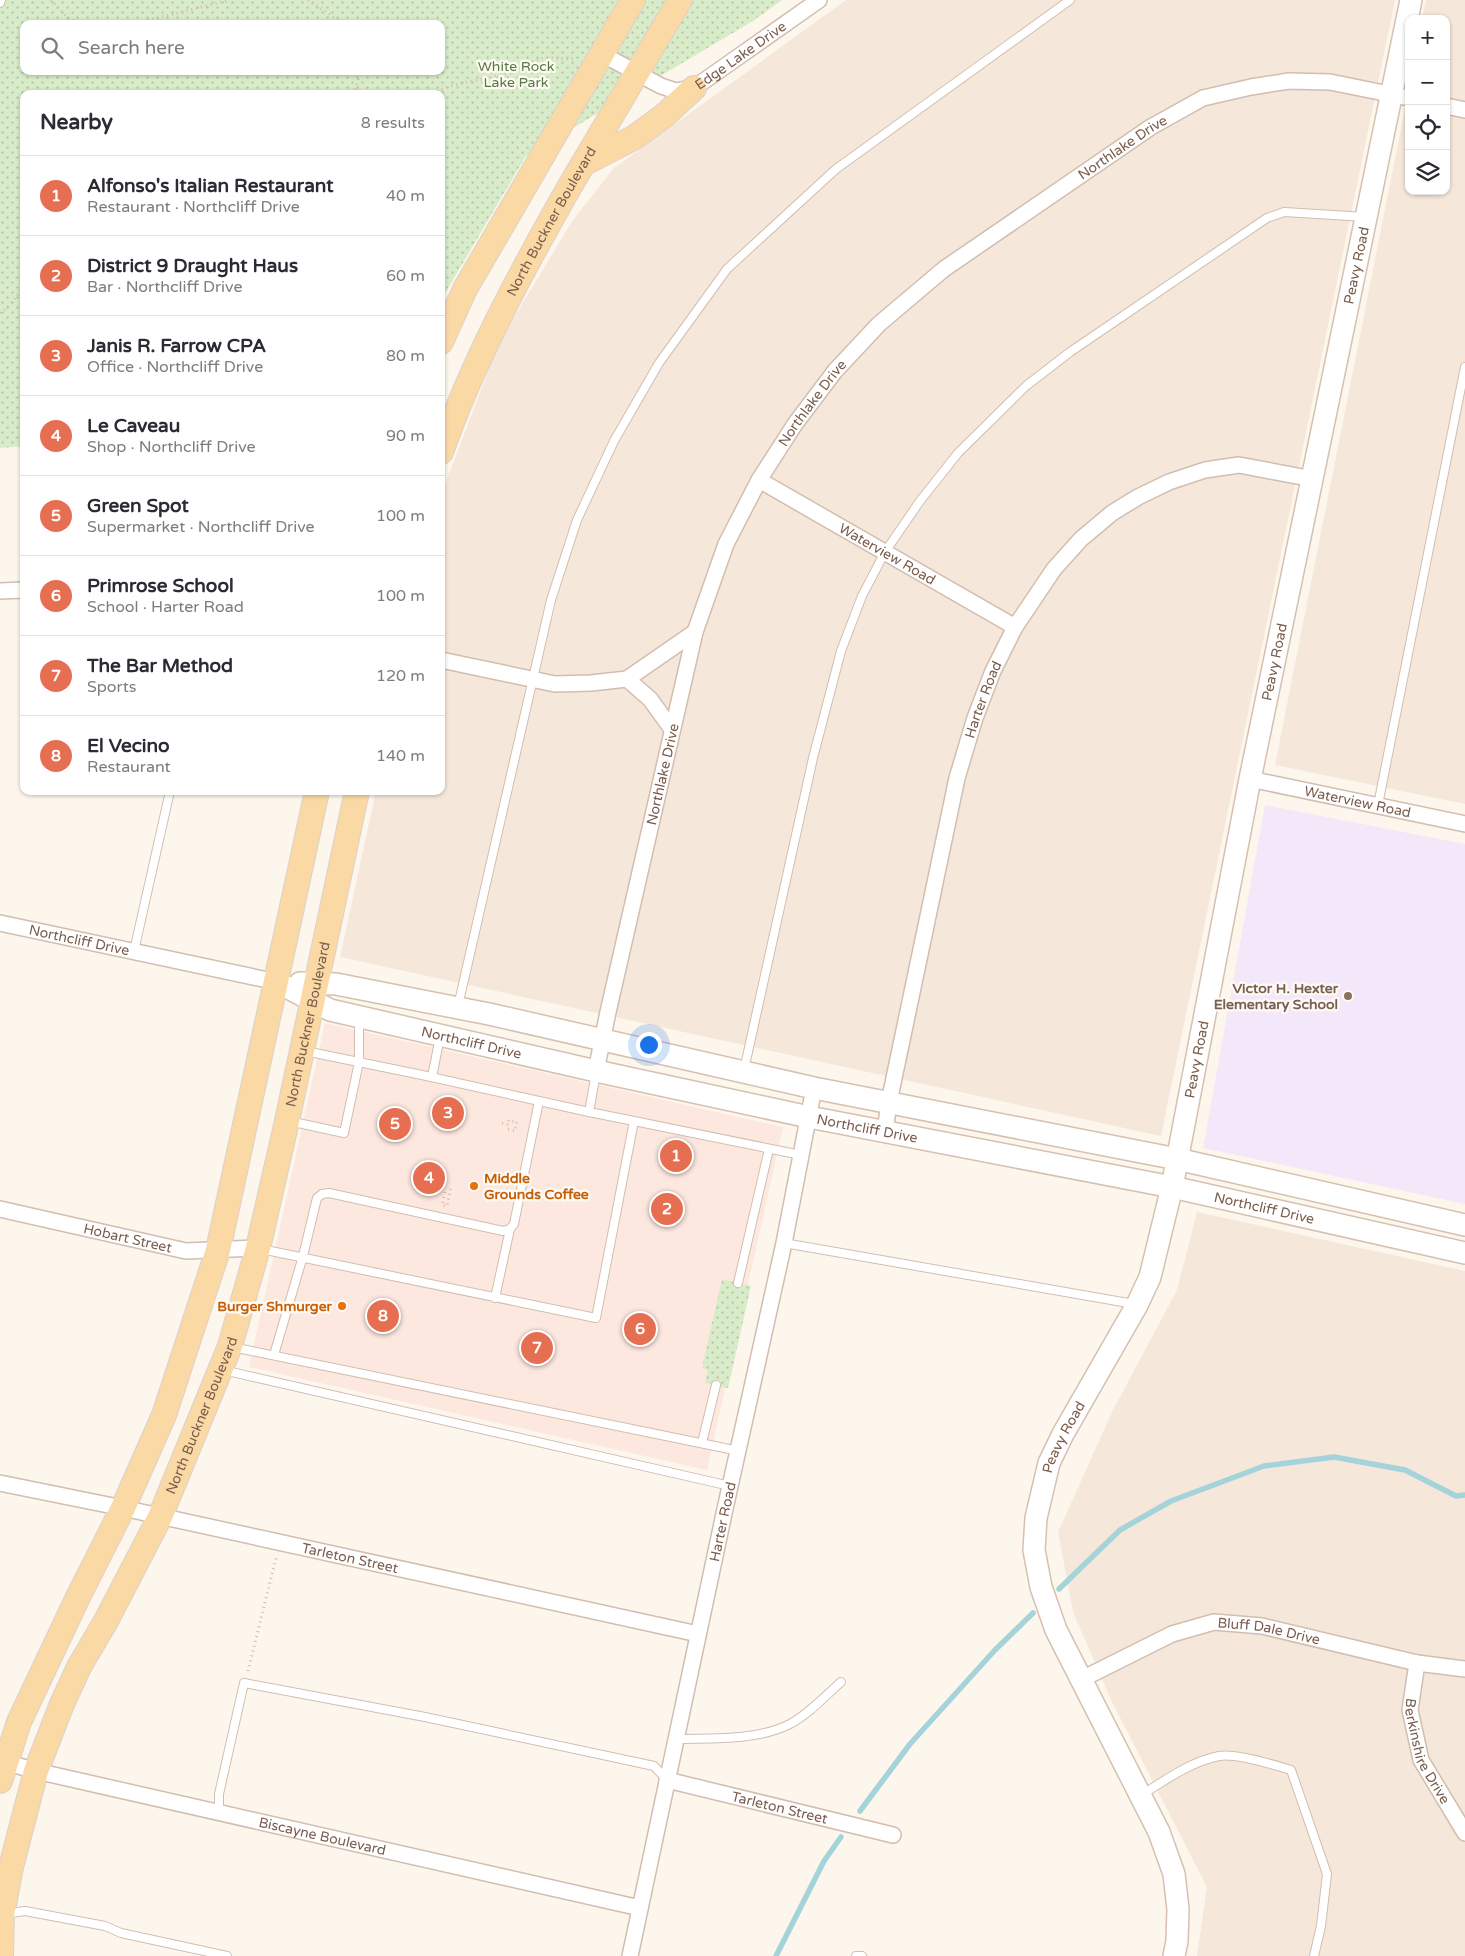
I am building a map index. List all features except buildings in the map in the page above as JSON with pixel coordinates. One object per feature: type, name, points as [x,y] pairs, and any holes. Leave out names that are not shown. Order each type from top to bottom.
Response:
[{"type":"main road","points":[[445,333],[465,289],[633,0]]},
{"type":"main road","name":"North Buckner Boulevard","points":[[445,441],[456,410],[504,305],[583,164],[680,0]]},
{"type":"main road","points":[[583,164],[635,137],[665,115],[694,88]]},
{"type":"main road","points":[[3,1772],[20,1722],[35,1687],[123,1508],[164,1415],[218,1250],[316,795]]},
{"type":"main road","name":"North Buckner Boulevard","points":[[1,1956],[1,1914],[36,1771],[62,1704],[79,1667],[106,1621],[160,1517],[230,1346],[258,1248],[303,1051],[356,795]]},
{"type":"street","name":"Edge Lake Drive","points":[[602,54],[661,86],[676,91],[694,88],[819,0]]},
{"type":"street","name":"Peavy Road","points":[[1174,1956],[1177,1941],[1178,1909],[1174,1874],[1159,1832],[1142,1795],[1056,1630],[1041,1587],[1034,1550],[1036,1518],[1049,1463],[1063,1434],[1137,1305],[1150,1277],[1172,1187],[1250,779],[1366,217],[1400,97],[1411,0]]},
{"type":"street","name":"Northlake Drive","points":[[596,1071],[671,728],[695,632],[726,544],[759,480],[795,424],[836,371],[879,324],[944,268],[1151,127],[1203,98],[1289,81],[1330,82],[1400,97]]},
{"type":"street","points":[[1450,107],[1465,110]]},
{"type":"street","name":"Harter Road","points":[[885,1132],[889,1102],[957,778],[975,718],[993,671],[1015,627],[1054,569],[1081,539],[1112,513],[1138,497],[1169,482],[1205,470],[1239,465],[1312,479]]},
{"type":"street","name":"Waterview Road","points":[[759,480],[1015,627]]},
{"type":"street","points":[[0,591],[20,590]]},
{"type":"street","points":[[445,661],[555,684],[591,683],[627,678],[695,632]]},
{"type":"street","points":[[627,678],[650,699],[671,728]]},
{"type":"street","name":"Waterview Road","points":[[1250,779],[1465,824]]},
{"type":"street","name":"Northcliff Drive","points":[[0,923],[277,982],[315,992],[330,1010],[596,1071],[809,1117],[1172,1187],[1465,1253]]},
{"type":"street","name":"Northcliff Drive","points":[[315,992],[336,984],[489,1014],[814,1088],[1176,1159],[1465,1225]]},
{"type":"street","name":"Harter Road","points":[[630,1956],[698,1634],[784,1243],[814,1088]]},
{"type":"street","name":"Hobart Street","points":[[0,1209],[186,1251],[258,1248]]},
{"type":"street","name":"Tarleton Street","points":[[0,1483],[123,1508],[698,1634]]},
{"type":"street","name":"Bluff Dale Drive","points":[[1082,1679],[1172,1634],[1214,1622],[1262,1626],[1417,1663],[1465,1669]]},
{"type":"street","name":"Berkinshire Drive","points":[[1417,1663],[1410,1710],[1421,1760],[1463,1826]]},
{"type":"street","name":"Biscayne Boulevard","points":[[3,1772],[36,1771],[640,1908]]},
{"type":"street","name":"Tarleton Street","points":[[667,1780],[893,1835]]},
{"type":"lane","points":[[458,1009],[551,600],[577,520],[614,441],[659,363],[727,269],[836,169],[1070,0]]},
{"type":"lane","points":[[744,1072],[814,758],[841,651],[862,596],[885,552],[920,501],[958,453],[1026,386],[1070,352],[1266,218],[1284,212],[1366,217]]},
{"type":"lane","points":[[1378,805],[1465,368]]},
{"type":"lane","points":[[134,951],[169,795]]},
{"type":"lane","points":[[287,1121],[344,1133],[359,1062],[359,1016]]},
{"type":"lane","points":[[432,1077],[441,1034]]},
{"type":"lane","points":[[303,1051],[801,1155]]},
{"type":"lane","points":[[588,1112],[596,1071]]},
{"type":"lane","points":[[495,1298],[510,1229],[514,1224],[539,1101]]},
{"type":"lane","points":[[258,1248],[596,1318],[634,1121]]},
{"type":"lane","points":[[738,1283],[769,1149]]},
{"type":"lane","points":[[274,1355],[303,1256],[317,1198],[322,1194],[329,1193],[503,1231],[510,1229]]},
{"type":"lane","points":[[784,1243],[1137,1305]]},
{"type":"lane","points":[[230,1346],[739,1451]]},
{"type":"lane","points":[[221,1369],[730,1486]]},
{"type":"lane","points":[[702,1443],[716,1385]]},
{"type":"lane","points":[[676,1739],[739,1738],[790,1724],[817,1704],[841,1682]]},
{"type":"lane","points":[[218,1812],[219,1794],[244,1683],[424,1717],[654,1766],[667,1780]]},
{"type":"lane","points":[[1142,1795],[1187,1766],[1220,1756],[1268,1762],[1291,1770],[1328,1874],[1321,1926],[1314,1956]]},
{"type":"lane","points":[[1,1914],[25,1911],[105,1926],[121,1933],[227,1956]]},
{"type":"lane","points":[[856,1956],[862,1956]]},
{"type":"path","points":[[51,0],[68,18],[73,20]]},
{"type":"path","points":[[150,20],[230,0]]},
{"type":"path","points":[[308,0],[331,14],[336,20]]},
{"type":"path","points":[[441,90],[451,85],[514,72],[535,60],[547,58],[563,60],[602,54]]},
{"type":"path","points":[[355,90],[359,75]]},
{"type":"path","points":[[0,313],[7,308],[20,292]]},
{"type":"path","points":[[502,1123],[508,1125],[509,1120],[517,1122],[515,1131],[507,1129]]},
{"type":"path","points":[[445,1192],[442,1205],[447,1206],[452,1187]]},
{"type":"path","points":[[244,1683],[279,1543]]},
{"type":"shaded area","points":[[846,0],[1395,0],[1161,1136],[340,957],[375,795],[445,795],[445,484],[500,340],[573,220],[614,168]]},
{"type":"shaded area","points":[[1426,0],[1465,0],[1465,804],[1275,765],[1405,108],[1405,195],[1450,195],[1450,15],[1423,15]]},
{"type":"shaded area","name":"Victor H. Hexter Elementary School","points":[[1265,805],[1465,844],[1465,1204],[1203,1148]]},
{"type":"shaded area","points":[[325,1023],[783,1127],[707,1470],[249,1367]]},
{"type":"shaded area","points":[[1197,1212],[1465,1271],[1465,1956],[1197,1956],[1207,1887],[1112,1702],[1073,1612],[1058,1532],[1113,1410],[1177,1290]]},
{"type":"green space","name":"White Rock Lake Park","points":[[0,0],[782,0],[753,21],[526,156],[445,293],[445,90],[20,90],[20,446],[0,448]]},
{"type":"green space","points":[[722,1279],[751,1286],[728,1388],[705,1383],[708,1370],[702,1368]]},
{"type":"waterway","points":[[1059,1589],[1120,1530],[1171,1501],[1264,1466],[1334,1457],[1405,1470],[1456,1496],[1465,1495]]},
{"type":"waterway","points":[[860,1811],[910,1744],[995,1650],[1033,1613]]},
{"type":"waterway","points":[[776,1956],[824,1861],[841,1837]]},
{"type":"place","name":"Victor H. Hexter Elementary School","points":[[1348,996]]},
{"type":"place","name":"Janis R. Farrow CPA","points":[[448,1113]]},
{"type":"place","name":"Green Spot","points":[[395,1124]]},
{"type":"place","name":"Alfonso's Italian Restaurant","points":[[676,1156]]},
{"type":"place","name":"Le Caveau","points":[[429,1178]]},
{"type":"place","name":"Middle Grounds Coffee","points":[[474,1186]]},
{"type":"place","name":"District 9 Draught Haus","points":[[667,1209]]},
{"type":"place","name":"Burger Shmurger","points":[[342,1306]]},
{"type":"place","name":"El Vecino","points":[[383,1316]]},
{"type":"place","name":"Primrose School","points":[[640,1329]]},
{"type":"place","name":"The Bar Method","points":[[537,1348]]}]
